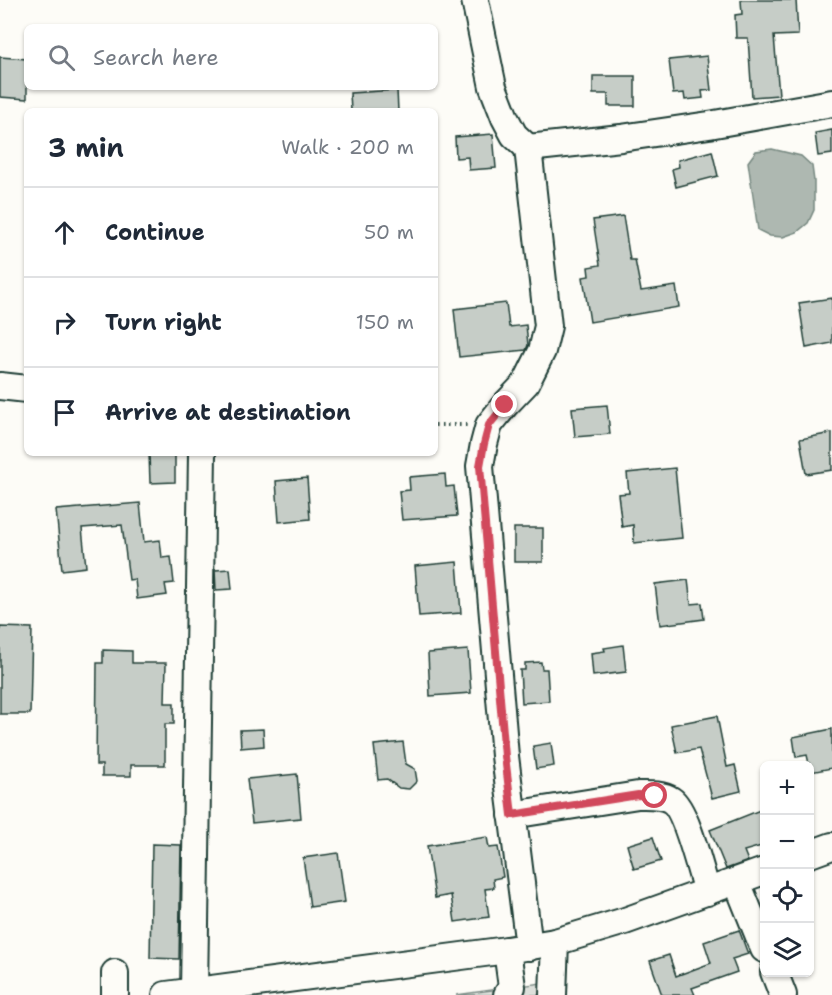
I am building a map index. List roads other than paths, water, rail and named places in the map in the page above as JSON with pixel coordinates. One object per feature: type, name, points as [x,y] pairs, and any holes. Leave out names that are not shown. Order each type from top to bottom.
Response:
[{"type":"street","points":[[475,0],[493,87],[514,135],[528,148],[548,326],[542,351],[526,383],[489,425],[480,466],[512,815],[518,948],[512,987],[507,995]]},
{"type":"street","points":[[528,148],[621,138],[709,125],[832,103]]},
{"type":"street","points":[[0,387],[24,388]]},
{"type":"street","points":[[194,991],[202,456]]},
{"type":"street","points":[[512,815],[638,795],[671,800],[680,811],[686,824],[707,892]]},
{"type":"street","points":[[814,853],[832,846]]},
{"type":"street","points":[[166,995],[555,942],[625,921],[760,873]]},
{"type":"street","points":[[737,882],[760,937]]},
{"type":"street","points":[[553,995],[555,942]]},
{"type":"street","points":[[776,977],[783,995]]}]
